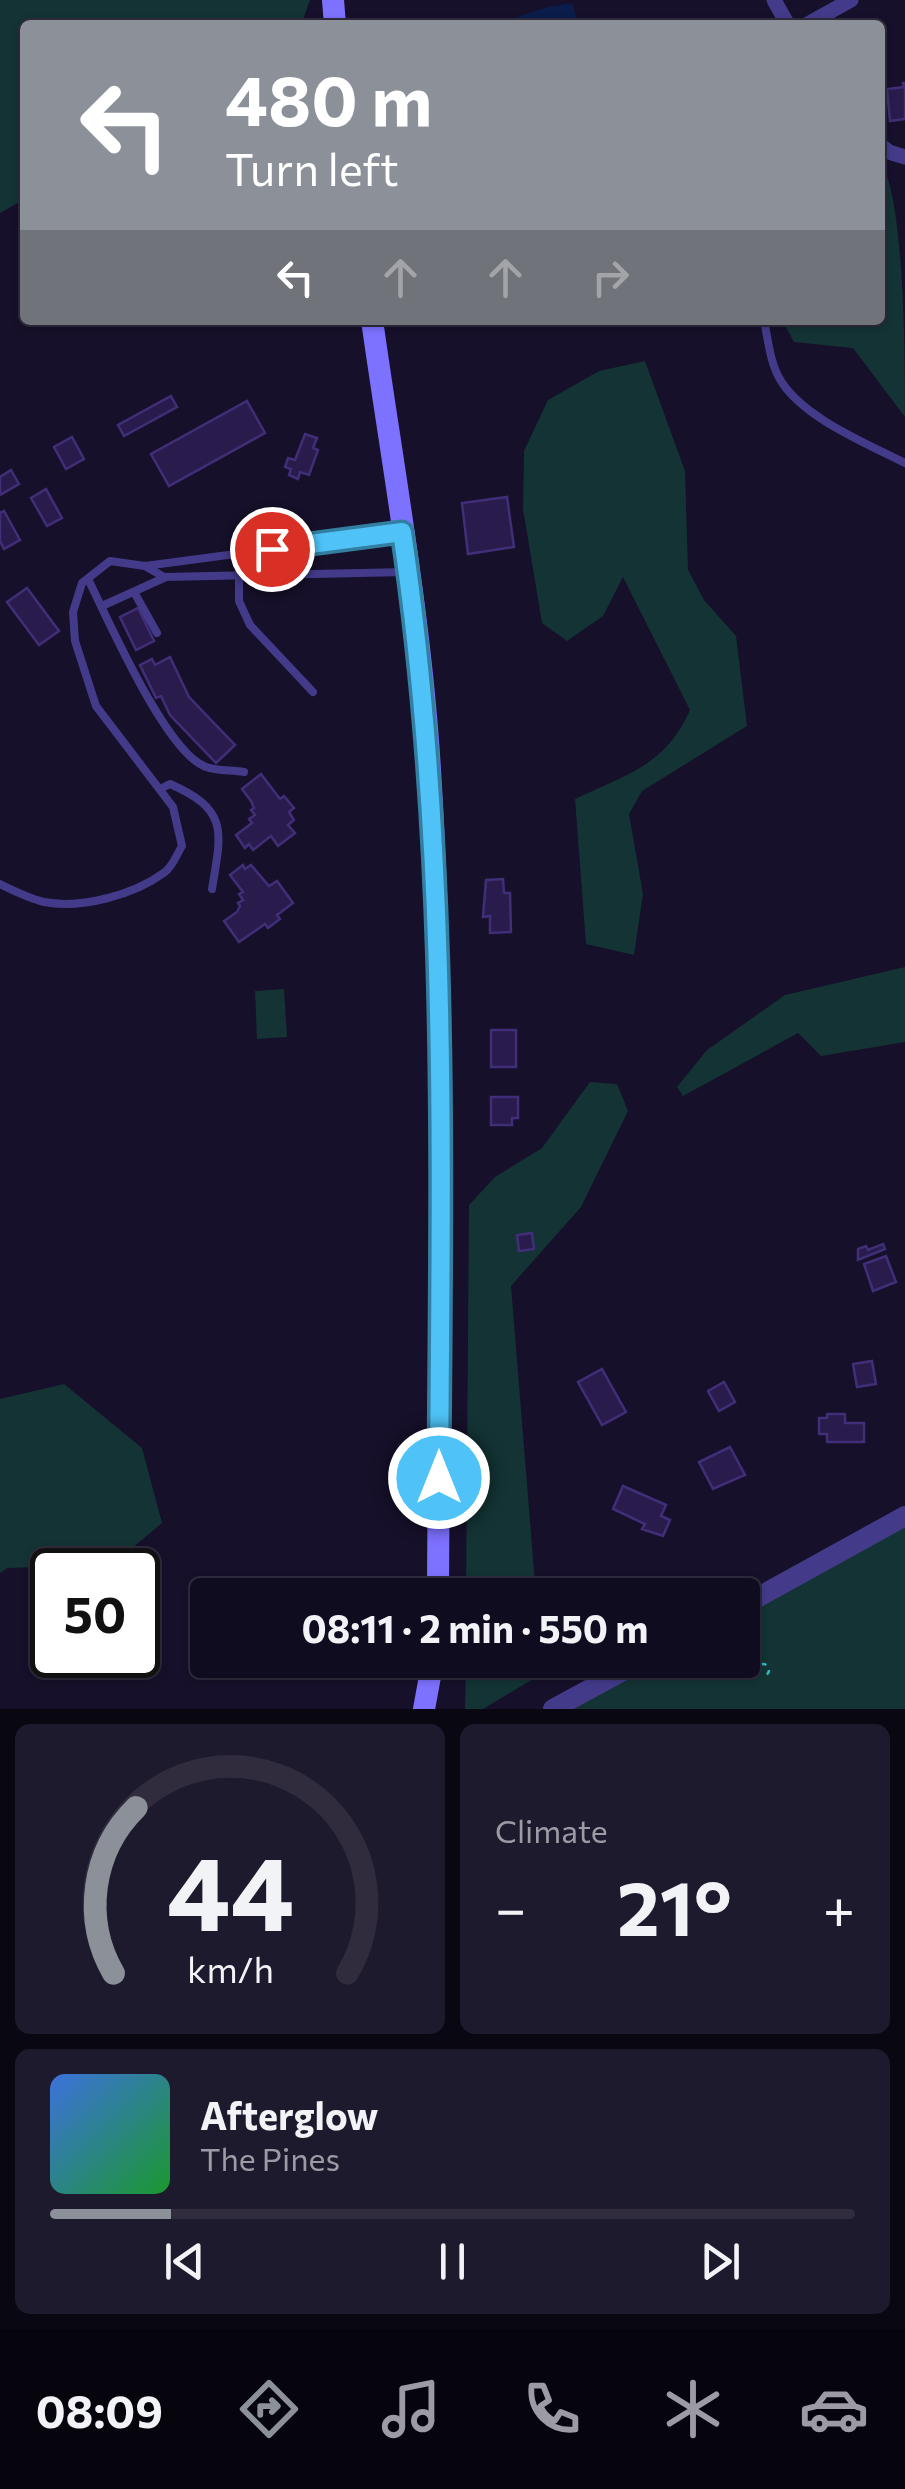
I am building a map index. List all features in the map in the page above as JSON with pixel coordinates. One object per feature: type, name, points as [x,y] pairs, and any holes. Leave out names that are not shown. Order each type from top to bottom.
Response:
[{"type":"main road","points":[[373,325],[408,572],[430,766],[440,970],[438,1578]]},
{"type":"main road","points":[[424,1709],[430,1678]]},
{"type":"street","points":[[815,20],[851,0]]},
{"type":"street","points":[[760,1596],[905,1516]]},
{"type":"street","points":[[553,1709],[610,1678]]},
{"type":"lane","points":[[765,325],[780,380],[794,397],[831,425],[905,463]]},
{"type":"lane","points":[[0,884],[48,903],[94,901],[138,888],[168,870],[182,846],[172,806],[96,706],[75,641],[73,612],[82,583],[110,561],[145,566],[402,532]]},
{"type":"lane","points":[[240,553],[239,601],[250,625],[314,692]]},
{"type":"lane","points":[[145,566],[166,576]]},
{"type":"lane","points":[[102,606],[166,576],[408,572]]},
{"type":"lane","points":[[88,579],[150,704],[176,739],[203,766],[244,772]]},
{"type":"lane","points":[[134,592],[158,633]]},
{"type":"lane","points":[[160,789],[170,784],[187,792],[216,816],[220,839],[212,889]]},
{"type":"green space","points":[[0,0],[310,0],[303,20],[20,20],[20,202],[0,213]]},
{"type":"green space","points":[[885,172],[899,243],[905,417],[853,348],[794,342],[785,325],[885,325]]},
{"type":"green space","points":[[645,361],[685,471],[688,570],[704,600],[736,636],[747,726],[642,791],[629,814],[643,894],[634,955],[586,944],[575,799],[628,775],[656,756],[669,744],[690,710],[623,577],[603,616],[567,641],[542,623],[523,509],[524,451],[548,400],[599,371]]},
{"type":"green space","points":[[905,967],[905,1042],[821,1056],[798,1033],[683,1096],[677,1087],[707,1050],[785,995]]},
{"type":"green space","points":[[284,989],[287,1037],[257,1039],[255,991]]},
{"type":"green space","points":[[590,1082],[617,1084],[628,1111],[581,1207],[511,1286],[535,1578],[466,1578],[469,1205],[495,1177],[542,1148]]},
{"type":"green space","points":[[64,1384],[142,1448],[162,1523],[132,1548],[30,1548],[30,1567],[7,1568],[0,1573],[0,1399]]},
{"type":"green space","points":[[905,1524],[905,1709],[566,1709],[623,1678],[760,1678],[760,1604]]},
{"type":"green space","points":[[466,1678],[535,1678],[483,1709],[465,1709]]},
{"type":"water","points":[[572,3],[577,20],[517,20],[517,17]]},
{"type":"building","points":[[905,83],[905,119],[890,121],[887,89],[904,87]]},
{"type":"building","points":[[171,396],[177,407],[124,436],[118,425]]},
{"type":"building","points":[[247,401],[265,433],[169,486],[151,454]]},
{"type":"building","points":[[305,434],[317,438],[313,448],[318,450],[309,475],[300,472],[298,479],[289,475],[291,469],[285,467],[288,458],[295,460]]},
{"type":"building","points":[[72,437],[84,459],[66,469],[54,447]]},
{"type":"building","points":[[11,470],[19,484],[0,495],[0,477]]},
{"type":"building","points":[[46,489],[62,518],[47,526],[31,498]]},
{"type":"building","points":[[507,497],[514,547],[468,554],[462,503]]},
{"type":"building","points":[[4,511],[20,540],[4,549],[0,541],[0,513]]},
{"type":"building","points":[[27,588],[59,631],[39,645],[7,602]]},
{"type":"building","points":[[138,608],[154,641],[136,650],[120,617]]},
{"type":"building","points":[[170,657],[189,697],[235,745],[216,763],[170,715],[161,696],[156,698],[140,665],[152,659],[155,665]]},
{"type":"building","points":[[261,774],[280,799],[284,796],[294,808],[289,812],[294,820],[288,825],[295,833],[278,846],[271,836],[253,850],[249,844],[245,848],[236,835],[252,823],[249,819],[255,815],[242,789]]},
{"type":"building","points":[[243,865],[245,869],[251,865],[269,886],[277,881],[293,903],[268,928],[265,924],[239,942],[224,921],[237,912],[238,903],[243,900],[239,894],[243,892],[230,875]]},
{"type":"building","points":[[503,879],[504,893],[510,893],[511,932],[490,933],[490,916],[483,917],[486,880]]},
{"type":"building","points":[[491,1030],[516,1030],[516,1067],[491,1067]]},
{"type":"building","points":[[491,1097],[518,1097],[518,1118],[512,1118],[512,1125],[491,1125]]},
{"type":"building","points":[[532,1233],[534,1249],[519,1251],[517,1235]]},
{"type":"building","points":[[883,1244],[885,1249],[858,1260],[858,1249]]},
{"type":"building","points":[[886,1256],[896,1282],[873,1291],[864,1264]]},
{"type":"building","points":[[872,1361],[876,1384],[857,1387],[853,1364]]},
{"type":"building","points":[[602,1369],[626,1412],[602,1425],[578,1382]]},
{"type":"building","points":[[724,1382],[735,1402],[719,1411],[708,1391]]},
{"type":"building","points":[[827,1414],[845,1414],[845,1423],[864,1423],[864,1442],[827,1442],[827,1434],[819,1434],[819,1418],[827,1418]]},
{"type":"building","points":[[730,1447],[745,1475],[713,1489],[699,1462]]},
{"type":"building","points":[[623,1486],[666,1505],[661,1516],[670,1520],[663,1536],[642,1529],[645,1524],[613,1509]]},
{"type":"route","points":[[272,549],[402,532],[430,766],[440,970],[439,1478]]}]
